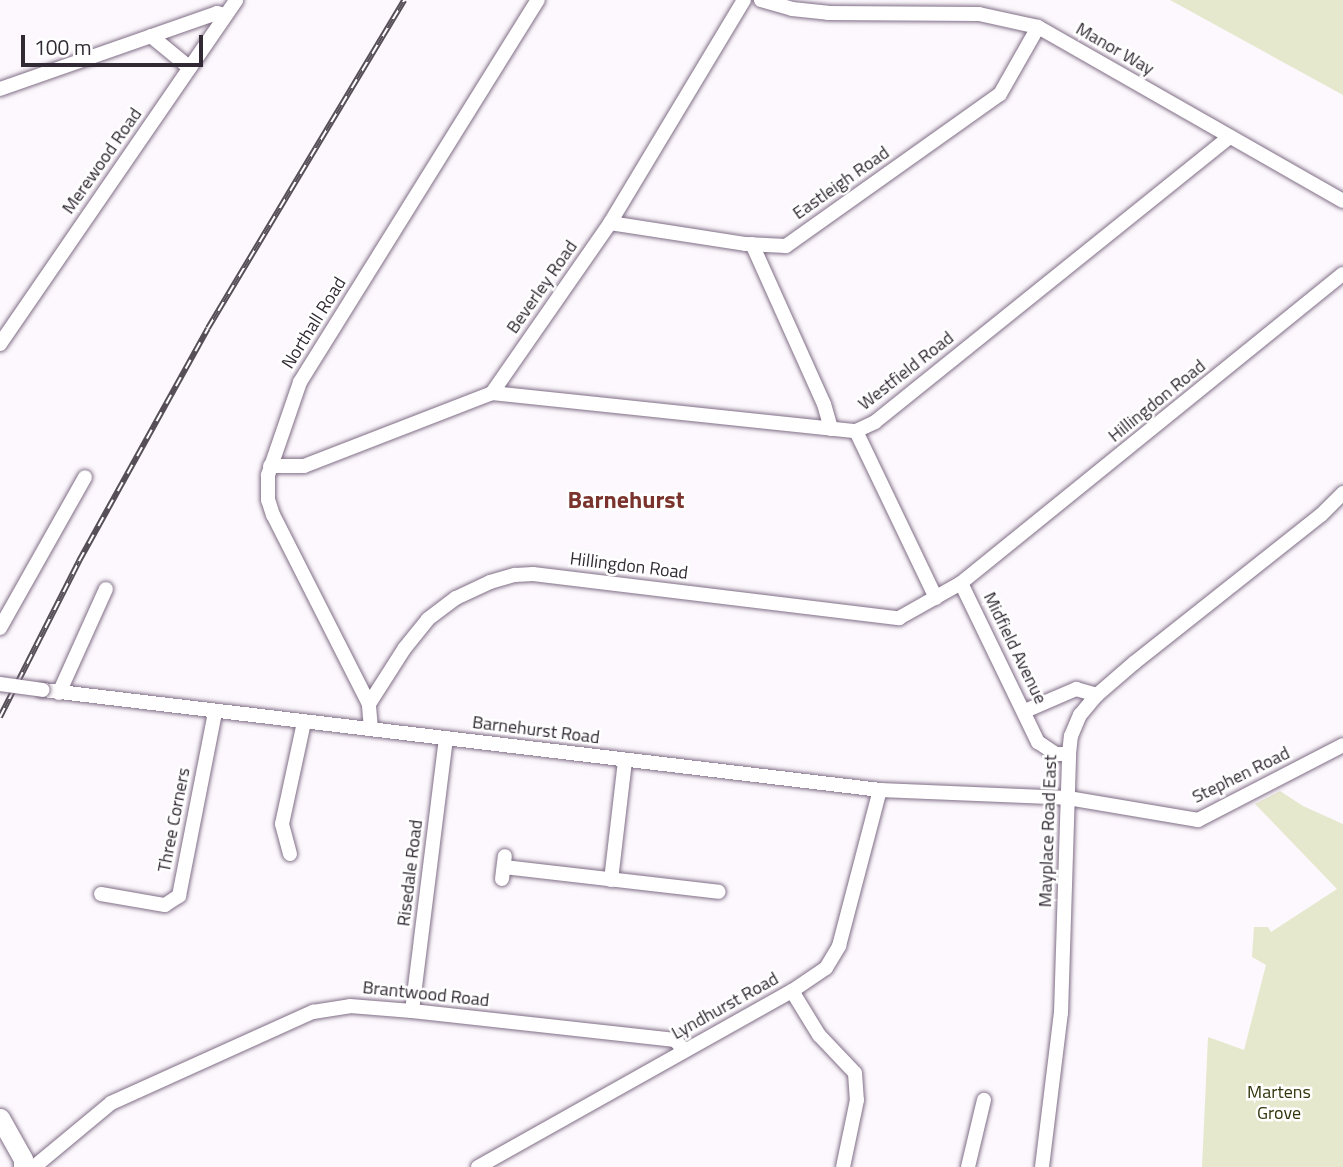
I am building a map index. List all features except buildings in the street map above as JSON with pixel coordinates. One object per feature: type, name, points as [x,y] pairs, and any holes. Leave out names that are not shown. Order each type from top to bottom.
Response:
[{"type":"main road","points":[[0,1118],[29,1165]]},
{"type":"street","name":"Merewood Road","points":[[0,344],[236,0]]},
{"type":"street","name":"Northall Road","points":[[371,729],[369,704],[273,514],[267,485],[270,466],[300,382],[538,0]]},
{"type":"street","name":"Beverley Road","points":[[492,393],[610,223],[744,0]]},
{"type":"street","name":"Manor Way","points":[[761,0],[792,9],[828,13],[979,14],[1038,27],[1343,201]]},
{"type":"street","points":[[0,89],[218,13],[226,16]]},
{"type":"street","name":"Eastleigh Road","points":[[610,223],[752,244],[786,246],[1000,94],[1038,27]]},
{"type":"street","points":[[151,36],[190,68]]},
{"type":"street","name":"Westfield Road","points":[[492,393],[856,431],[875,422],[1230,137]]},
{"type":"street","points":[[752,244],[824,404],[831,429]]},
{"type":"street","name":"Hillingdon Road","points":[[961,583],[1343,274]]},
{"type":"street","points":[[270,466],[304,466],[492,393]]},
{"type":"street","points":[[856,431],[936,598]]},
{"type":"street","points":[[0,628],[85,477]]},
{"type":"street","name":"Mayplace Road East","points":[[1042,1167],[1061,1013],[1069,754],[1071,736],[1080,715],[1097,695],[1321,515],[1343,494]]},
{"type":"street","name":"Hillingdon Road","points":[[369,704],[428,619],[456,598],[490,582],[515,575],[533,574],[900,618],[936,598]]},
{"type":"street","name":"Midfield Avenue","points":[[936,598],[961,583],[1038,742],[1045,749],[1069,754]]},
{"type":"street","points":[[59,693],[106,589]]},
{"type":"street","name":"Barnehurst Road","points":[[0,684],[215,713],[880,790],[1069,799]]},
{"type":"street","points":[[1025,711],[1076,689],[1097,695]]},
{"type":"street","name":"Three Corners","points":[[101,894],[166,905],[178,897],[215,713]]},
{"type":"street","points":[[290,854],[282,824],[304,722]]},
{"type":"street","name":"Risedale Road","points":[[412,1012],[446,738]]},
{"type":"street","name":"Stephen Road","points":[[1069,799],[1198,820],[1343,745]]},
{"type":"street","points":[[611,880],[625,760]]},
{"type":"street","name":"Lyndhurst Road","points":[[478,1167],[792,991],[826,968],[839,946],[880,790]]},
{"type":"street","points":[[504,868],[719,892]]},
{"type":"street","points":[[792,991],[818,1035],[855,1073],[857,1100],[843,1167]]},
{"type":"street","name":"Brantwood Road","points":[[29,1165],[111,1103],[313,1012],[350,1006],[412,1012],[676,1040],[684,1050]]},
{"type":"street","points":[[968,1167],[984,1100]]},
{"type":"green space","points":[[1170,0],[1343,0],[1343,95]]},
{"type":"green space","name":"Martens Grove","points":[[1280,791],[1303,806],[1343,824],[1343,1167],[1202,1167],[1208,1037],[1244,1050],[1266,965],[1252,957],[1254,927],[1268,927],[1271,932],[1337,889],[1255,804]]},
{"type":"railway","points":[[0,717],[79,561],[208,328],[404,0]]},
{"type":"district","name":"Barnehurst","points":[[626,500]]}]
